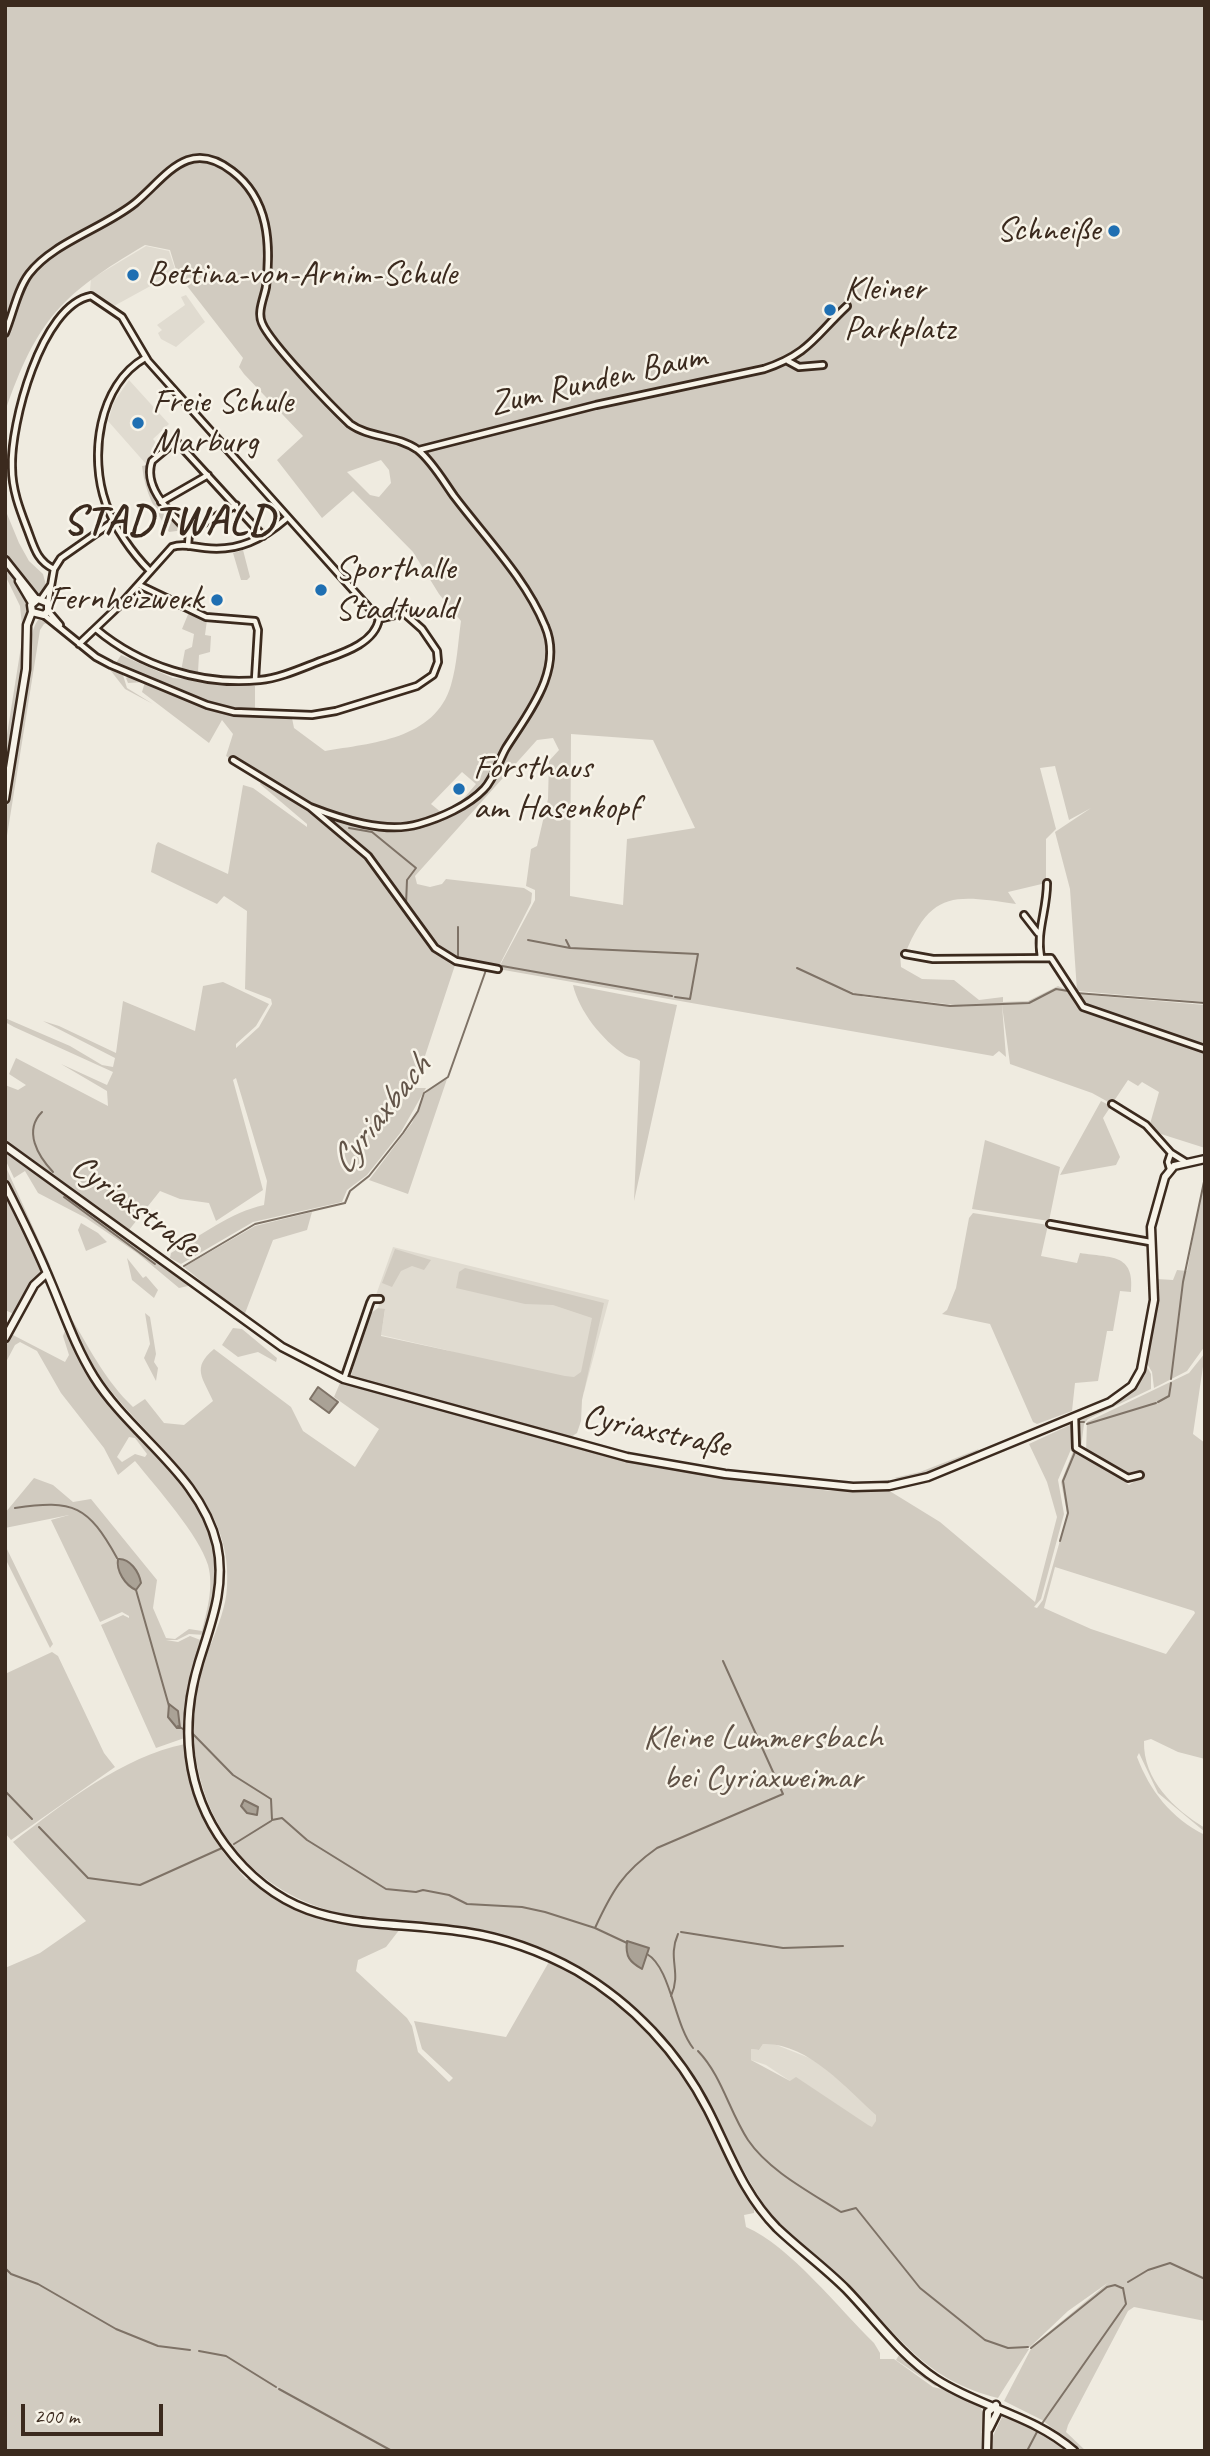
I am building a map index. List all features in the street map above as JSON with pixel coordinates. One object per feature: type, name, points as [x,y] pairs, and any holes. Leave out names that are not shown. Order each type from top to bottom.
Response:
[{"type":"street","points":[[5,333],[26,279],[42,261],[125,210],[175,165],[195,158],[218,160],[248,186],[261,205],[266,225],[267,269],[262,323],[350,424],[358,430],[396,439],[418,450],[512,572],[544,623],[549,651],[545,680],[536,704],[508,746],[485,788],[459,807],[415,826],[392,826],[341,819],[310,807]]},
{"type":"street","points":[[54,569],[44,564],[36,552],[13,485],[14,430],[30,371],[58,323],[76,302],[91,296],[122,317],[141,344],[145,358],[379,619]]},
{"type":"street","name":"Zum Runden Baum","points":[[418,450],[596,405],[764,369],[789,361],[820,337],[847,306]]},
{"type":"street","points":[[145,358],[130,370],[115,390],[103,415],[99,436],[100,480],[107,507],[114,521],[150,570]]},
{"type":"street","name":"Zum Runden Baum","points":[[789,361],[799,367],[823,365]]},
{"type":"street","points":[[188,546],[189,532],[162,502],[150,466],[175,441],[263,536]]},
{"type":"street","points":[[162,502],[208,475]]},
{"type":"street","points":[[189,532],[236,505]]},
{"type":"street","points":[[79,645],[172,547],[231,548],[263,536],[287,518]]},
{"type":"street","points":[[40,614],[39,601],[51,584],[54,569],[72,548],[114,521]]},
{"type":"street","points":[[5,560],[39,601],[40,614],[27,633],[26,668],[5,799]]},
{"type":"street","points":[[139,584],[206,617],[255,621],[258,630],[255,680]]},
{"type":"street","points":[[40,614],[103,662],[207,705],[255,715],[312,715],[336,711],[417,686],[433,675],[438,662],[437,651],[411,617],[404,613],[379,619],[370,635],[348,651],[255,680],[167,670],[125,650],[96,629]]},
{"type":"street","points":[[233,760],[310,807],[368,856],[435,948],[456,961],[498,970]]},
{"type":"street","points":[[1041,958],[1038,933],[1047,909],[1047,883]]},
{"type":"street","points":[[1024,915],[1038,933]]},
{"type":"street","points":[[905,954],[933,959],[1054,960],[1083,1007],[1205,1049]]},
{"type":"street","points":[[1112,1104],[1146,1125],[1171,1153],[1187,1163]]},
{"type":"street","name":"Cyriaxstraße","points":[[5,1146],[282,1347],[344,1379],[627,1457],[748,1477],[853,1488],[890,1486],[928,1477],[1117,1398],[1138,1377],[1154,1300],[1150,1242],[1162,1185],[1170,1169],[1168,1162],[1171,1153]]},
{"type":"street","points":[[1170,1169],[1205,1159]]},
{"type":"street","points":[[5,1185],[92,1374],[123,1416],[186,1482],[211,1525],[219,1555],[219,1591],[192,1688],[188,1741],[201,1800],[215,1830],[234,1856],[272,1890],[307,1910],[360,1924],[435,1928],[498,1938],[542,1954],[598,1985],[646,2025],[681,2066],[707,2109],[740,2179],[776,2227],[834,2277],[923,2369],[953,2389],[1034,2423],[1074,2451]]},
{"type":"street","points":[[1051,1224],[1150,1242]]},
{"type":"street","points":[[5,1338],[32,1290],[47,1273]]},
{"type":"street","points":[[32,1290],[50,1281]]},
{"type":"street","points":[[344,1379],[370,1303],[372,1299],[380,1300]]},
{"type":"street","points":[[1075,1417],[1076,1448],[1128,1478],[1140,1475]]},
{"type":"street","points":[[987,2451],[988,2412],[996,2405]]},
{"type":"shaded area","name":"Bettina-von-Arnim-Schule","points":[[146,246],[169,251],[176,272],[114,306],[90,290],[91,279]]},
{"type":"shaded area","points":[[186,295],[205,322],[176,347],[161,339],[158,333],[162,330],[157,325],[185,305],[181,297]]},
{"type":"shaded area","name":"Freie Schule Marburg","points":[[129,380],[169,424],[153,439],[162,450],[146,464],[108,421],[114,402]]},
{"type":"shaded area","points":[[393,1247],[609,1300],[584,1392],[446,1350],[381,1335],[385,1310],[378,1308],[381,1297],[376,1295]]},
{"type":"shaded area","points":[[318,1387],[338,1402],[329,1413],[310,1399]]},
{"type":"shaded area","points":[[118,1559],[130,1563],[136,1570],[141,1583],[136,1590],[122,1577]]},
{"type":"shaded area","points":[[169,1704],[178,1711],[180,1728],[168,1717]]},
{"type":"shaded area","points":[[244,1800],[258,1807],[257,1815],[247,1813],[241,1806]]},
{"type":"shaded area","points":[[627,1941],[649,1948],[642,1969],[629,1958]]},
{"type":"shaded area","points":[[763,2044],[774,2044],[812,2059],[848,2084],[936,2169],[817,2099],[766,2065],[751,2060],[751,2049],[759,2050]]},
{"type":"green space","points":[[5,5],[1205,5],[1205,1002],[1077,991],[1070,889],[1055,832],[1091,808],[1069,820],[1055,766],[1040,768],[1056,829],[1046,839],[1046,883],[1008,892],[1016,904],[977,899],[947,902],[935,908],[925,918],[905,954],[900,953],[901,967],[922,979],[954,980],[979,1000],[1003,997],[1003,1002],[1028,1001],[1058,986],[1067,990],[1076,1006],[1087,1013],[1205,1052],[1205,1148],[1161,1134],[1150,1124],[1159,1092],[1142,1082],[1138,1086],[1128,1080],[1112,1104],[1092,1093],[1010,1064],[1002,1005],[1006,1057],[999,1051],[993,1056],[498,969],[535,900],[535,890],[526,886],[531,849],[537,846],[548,799],[549,761],[559,750],[553,738],[537,740],[415,876],[417,884],[430,887],[442,884],[446,879],[524,888],[532,893],[531,903],[498,968],[457,959],[423,1062],[412,1083],[415,1088],[426,1088],[401,1132],[367,1175],[347,1190],[342,1202],[253,1222],[181,1264],[170,1258],[171,1253],[216,1225],[264,1205],[267,1181],[236,1078],[233,1080],[263,1190],[216,1221],[209,1203],[180,1199],[160,1191],[129,1230],[5,1140],[5,1085],[18,1090],[26,1085],[9,1074],[16,1058],[108,1106],[107,1091],[61,1064],[107,1085],[113,1072],[14,1027],[5,1022],[5,1018],[70,1046],[102,1065],[113,1067],[115,1058],[43,1021],[116,1053],[123,1001],[195,1031],[203,986],[223,982],[269,1004],[256,1026],[236,1044],[236,1048],[259,1027],[272,1004],[271,999],[245,989],[247,911],[224,896],[217,904],[151,872],[156,845],[158,842],[228,874],[243,785],[253,788],[307,827],[307,824],[260,784],[263,778],[226,756],[233,734],[222,720],[209,743],[142,692],[145,682],[128,683],[126,678],[132,674],[208,707],[242,716],[292,718],[294,728],[325,751],[362,745],[399,736],[416,728],[431,717],[443,703],[453,677],[461,621],[439,594],[413,552],[353,491],[322,518],[277,460],[303,436],[244,374],[239,367],[243,358],[177,273],[170,250],[145,245],[116,262],[73,295],[41,331],[5,412]],"holes":[[[381,460],[389,470],[391,483],[379,497],[370,495],[347,472]],[[571,734],[653,740],[695,828],[627,839],[623,905],[570,896]],[[462,772],[476,784],[460,803],[442,813],[431,804]],[[855,993],[972,1007],[864,997]]]},
{"type":"green space","name":"STADTWALD","points":[[148,465],[157,497],[184,530],[169,532],[159,516],[143,476],[142,466]]},
{"type":"green space","points":[[5,509],[29,561],[43,574],[47,589],[41,594],[32,594],[5,554]]},
{"type":"green space","points":[[243,550],[250,577],[247,580],[241,580],[233,553]]},
{"type":"green space","points":[[10,570],[29,604],[29,612],[5,789],[5,747],[23,634],[20,606],[5,575]]},
{"type":"green space","points":[[189,612],[207,620],[205,635],[211,636],[210,652],[199,655],[198,672],[181,671],[185,650],[192,647],[194,634],[182,629]]},
{"type":"green space","points":[[44,619],[87,652],[48,623],[40,630],[6,842],[7,807],[27,690],[31,638],[38,620]]},
{"type":"green space","points":[[121,655],[173,678],[255,686],[255,711],[206,702],[116,663]]},
{"type":"green space","points":[[96,659],[122,672],[127,688],[153,704],[125,689],[111,671]]},
{"type":"green space","points":[[573,985],[677,1005],[634,1201],[640,1061],[616,1049],[600,1033],[580,1005]]},
{"type":"green space","points":[[1076,994],[1205,1005],[1205,1046],[1088,1007]]},
{"type":"green space","points":[[447,1079],[408,1194],[369,1180],[412,1123],[425,1094]]},
{"type":"green space","points":[[1101,1101],[1111,1106],[1103,1118],[1120,1157],[1116,1165],[1060,1175]]},
{"type":"green space","points":[[985,1140],[1060,1167],[1049,1221],[972,1209]]},
{"type":"green space","points":[[5,1150],[188,1282],[188,1286],[179,1288],[137,1253],[86,1218],[38,1193],[25,1171],[14,1178],[5,1159]]},
{"type":"green space","points":[[5,1165],[51,1267],[44,1259],[5,1176]]},
{"type":"green space","points":[[1205,1172],[1205,1346],[1187,1371],[1154,1388],[1152,1372],[1146,1362],[1157,1279],[1173,1280],[1177,1270],[1187,1271]]},
{"type":"green space","points":[[5,1192],[42,1269],[16,1315],[5,1310]]},
{"type":"green space","points":[[312,1212],[307,1230],[273,1240],[244,1316],[184,1267],[255,1226]]},
{"type":"green space","points":[[973,1213],[1048,1225],[1041,1256],[1077,1263],[1080,1253],[1111,1257],[1125,1264],[1129,1270],[1131,1292],[1120,1291],[1113,1331],[1107,1331],[1098,1381],[1075,1383],[1072,1411],[1037,1424],[1033,1422],[990,1324],[942,1314],[947,1310],[956,1288],[969,1218]]},
{"type":"green space","points":[[81,1223],[107,1242],[86,1251],[78,1230]]},
{"type":"green space","points":[[395,1249],[431,1260],[424,1270],[412,1266],[401,1271],[392,1287],[382,1283]]},
{"type":"green space","points":[[127,1258],[143,1278],[146,1276],[158,1290],[154,1298],[132,1280]]},
{"type":"green space","points":[[465,1268],[604,1303],[582,1400],[581,1421],[577,1433],[571,1437],[380,1387],[351,1376],[367,1316],[378,1308],[385,1309],[381,1336],[565,1376],[574,1377],[581,1372],[592,1318],[553,1305],[525,1304],[456,1288],[459,1272]]},
{"type":"green space","points":[[145,1313],[150,1317],[156,1354],[156,1381],[144,1358],[150,1344]]},
{"type":"green space","name":"Kleine Lummersbach bei Cyriaxweimar","points":[[73,1321],[100,1366],[123,1397],[133,1407],[145,1399],[164,1423],[184,1425],[213,1401],[201,1368],[214,1349],[291,1407],[303,1431],[355,1467],[379,1429],[334,1397],[340,1383],[663,1468],[830,1491],[888,1490],[940,1522],[1035,1602],[1057,1517],[1047,1482],[1029,1444],[1072,1424],[1072,1447],[1058,1480],[1064,1514],[1041,1599],[1034,1607],[1037,1608],[1043,1600],[1065,1523],[1067,1513],[1061,1482],[1074,1449],[1123,1477],[1122,1480],[1129,1485],[1143,1475],[1130,1477],[1086,1452],[1087,1422],[1189,1373],[1205,1353],[1193,1434],[1205,1443],[1205,1759],[1178,1752],[1151,1739],[1144,1741],[1149,1768],[1162,1792],[1182,1812],[1205,1828],[1205,1832],[1158,1793],[1139,1753],[1137,1757],[1148,1781],[1163,1802],[1182,1820],[1205,1835],[1205,2321],[1134,2307],[1128,2311],[1068,2425],[1066,2432],[1086,2451],[1081,2451],[1042,2420],[1004,2401],[1033,2345],[1109,2282],[1068,2311],[1030,2347],[1022,2347],[1029,2349],[998,2398],[973,2390],[951,2380],[916,2356],[843,2280],[786,2230],[754,2189],[734,2154],[727,2159],[754,2205],[754,2213],[744,2215],[746,2227],[780,2248],[797,2263],[874,2343],[880,2353],[880,2359],[894,2359],[933,2387],[946,2390],[981,2408],[985,2420],[983,2451],[5,2451],[5,1968],[40,1953],[86,1921],[13,1842],[73,1797],[116,1770],[162,1750],[185,1744],[197,1804],[223,1852],[246,1879],[251,1879],[287,1902],[321,1916],[358,1925],[400,1929],[386,1947],[358,1960],[356,1971],[407,2018],[412,2026],[418,2052],[449,2082],[453,2078],[422,2049],[414,2021],[506,2037],[554,1953],[483,1930],[366,1919],[330,1911],[297,1898],[269,1881],[245,1860],[225,1835],[209,1805],[199,1772],[193,1735],[156,1748],[101,1625],[123,1615],[129,1616],[122,1612],[100,1622],[51,1520],[69,1515],[5,1528],[5,1513],[34,1478],[53,1485],[73,1502],[91,1499],[157,1580],[153,1608],[166,1638],[175,1639],[189,1629],[202,1631],[208,1607],[210,1573],[196,1540],[176,1512],[135,1461],[118,1475],[104,1448],[61,1393],[37,1351],[20,1342],[15,1345],[5,1364],[5,1343],[11,1334],[65,1362],[69,1355],[63,1336],[67,1326],[104,1398],[120,1419],[177,1475],[197,1502],[206,1520],[215,1556],[215,1575],[214,1594],[205,1635],[189,1634],[177,1640],[166,1640],[178,1642],[190,1636],[211,1644],[227,1587],[225,1551],[214,1519],[197,1490],[176,1463],[105,1383],[84,1350]],"holes":[[[129,1437],[135,1438],[147,1454],[145,1457],[135,1454],[122,1462],[117,1457]],[[1055,1567],[1195,1613],[1166,1654],[1091,1629],[1044,1608]],[[763,2044],[779,2045],[810,2059],[876,2115],[876,2121],[872,2127],[796,2077],[790,2081],[751,2060],[751,2049],[759,2050]]]},
{"type":"green space","points":[[233,1328],[242,1329],[277,1358],[276,1362],[258,1352],[238,1357],[222,1345]]},
{"type":"green space","points":[[1146,1365],[1151,1374],[1151,1389],[1088,1419],[1084,1424],[1081,1448],[1076,1447],[1077,1421],[1126,1394],[1141,1377]]},
{"type":"green space","points":[[979,1449],[963,1460],[938,1470],[902,1479],[894,1478],[920,1472]]},
{"type":"green space","points":[[5,1545],[53,1644],[50,1648],[5,1558]]},
{"type":"green space","points":[[52,1652],[58,1656],[104,1753],[115,1767],[11,1840],[5,1833],[5,1674]]},
{"type":"green space","points":[[902,2350],[943,2386],[935,2386],[896,2360]]},
{"type":"green space","points":[[1002,2417],[1034,2427],[1068,2451],[991,2451],[992,2438]]},
{"type":"waterway","points":[[349,828],[372,832],[416,868],[407,880],[406,905]]},
{"type":"waterway","points":[[458,927],[458,956]]},
{"type":"waterway","name":"Cyriaxbach","points":[[528,940],[570,948],[698,954]]},
{"type":"waterway","name":"Cyriaxbach","points":[[566,940],[570,948]]},
{"type":"waterway","name":"Cyriaxbach","points":[[675,997],[690,999],[698,954]]},
{"type":"waterway","name":"Cyriaxbach","points":[[502,966],[672,996]]},
{"type":"waterway","name":"Cyriaxbach","points":[[797,968],[853,994],[950,1006],[1029,1003],[1056,989],[1068,991]]},
{"type":"waterway","name":"Cyriaxbach","points":[[184,1266],[255,1224],[345,1203],[350,1191],[369,1176],[403,1133],[418,1111],[424,1093],[448,1077],[486,970]]},
{"type":"waterway","name":"Cyriaxbach","points":[[1076,993],[1205,1003]]},
{"type":"waterway","points":[[42,1112],[36,1119],[33,1135],[42,1159],[53,1172]]},
{"type":"waterway","points":[[1171,1379],[1183,1282],[1205,1177]]},
{"type":"waterway","points":[[64,1197],[155,1264]]},
{"type":"waterway","points":[[1158,1402],[1169,1396],[1171,1383]]},
{"type":"waterway","points":[[1087,1424],[1156,1403]]},
{"type":"waterway","points":[[1078,1443],[1079,1422],[1084,1422]]},
{"type":"waterway","points":[[1060,1541],[1068,1513],[1063,1481],[1075,1452]]},
{"type":"waterway","points":[[15,1508],[52,1505],[77,1510],[97,1527],[117,1558]]},
{"type":"waterway","points":[[136,1590],[169,1706]]},
{"type":"waterway","points":[[595,1928],[620,1883],[635,1865],[657,1848],[783,1794],[723,1661]]},
{"type":"waterway","points":[[178,1726],[183,1729]]},
{"type":"waterway","points":[[192,1733],[233,1775],[271,1799],[272,1820],[282,1818],[307,1840],[386,1889],[416,1892],[423,1890],[449,1895],[467,1904],[522,1907],[545,1912],[595,1928],[627,1943]]},
{"type":"waterway","points":[[5,1791],[32,1819]]},
{"type":"waterway","points":[[234,1844],[271,1821]]},
{"type":"waterway","points":[[39,1827],[88,1878],[140,1885],[222,1848]]},
{"type":"waterway","points":[[681,1932],[783,1948],[843,1946]]},
{"type":"waterway","points":[[671,1996],[675,1980],[674,1951],[678,1934]]},
{"type":"waterway","points":[[647,1954],[662,1971],[681,2025],[693,2048]]},
{"type":"waterway","points":[[698,2051],[713,2071],[748,2140],[767,2162],[841,2212],[856,2208],[920,2288],[985,2340],[1008,2348],[1028,2347]]},
{"type":"waterway","points":[[1128,2282],[1148,2270],[1170,2263],[1205,2279]]},
{"type":"waterway","points":[[5,2268],[11,2274],[38,2284],[116,2329],[158,2346],[190,2350]]},
{"type":"waterway","points":[[1031,2348],[1107,2287],[1115,2285],[1122,2288]]},
{"type":"waterway","points":[[1041,2425],[1126,2304],[1123,2288]]},
{"type":"waterway","points":[[199,2351],[226,2356],[276,2387]]},
{"type":"waterway","points":[[279,2389],[392,2451]]},
{"type":"waterway","points":[[1027,2451],[1038,2430]]},
{"type":"place","name":"Schneiße","points":[[1114,231]]},
{"type":"place","name":"Bettina-von-Arnim-Schule","points":[[133,275]]},
{"type":"place","name":"Kleiner Parkplatz","points":[[830,310]]},
{"type":"place","name":"Freie Schule Marburg","points":[[138,423]]},
{"type":"place","name":"Sporthalle Stadtwald","points":[[321,590]]},
{"type":"place","name":"Fernheizwerk","points":[[217,600]]},
{"type":"place","name":"Forsthaus am Hasenkopf","points":[[459,789]]},
{"type":"district","name":"STADTWALD","points":[[169,522]]}]
